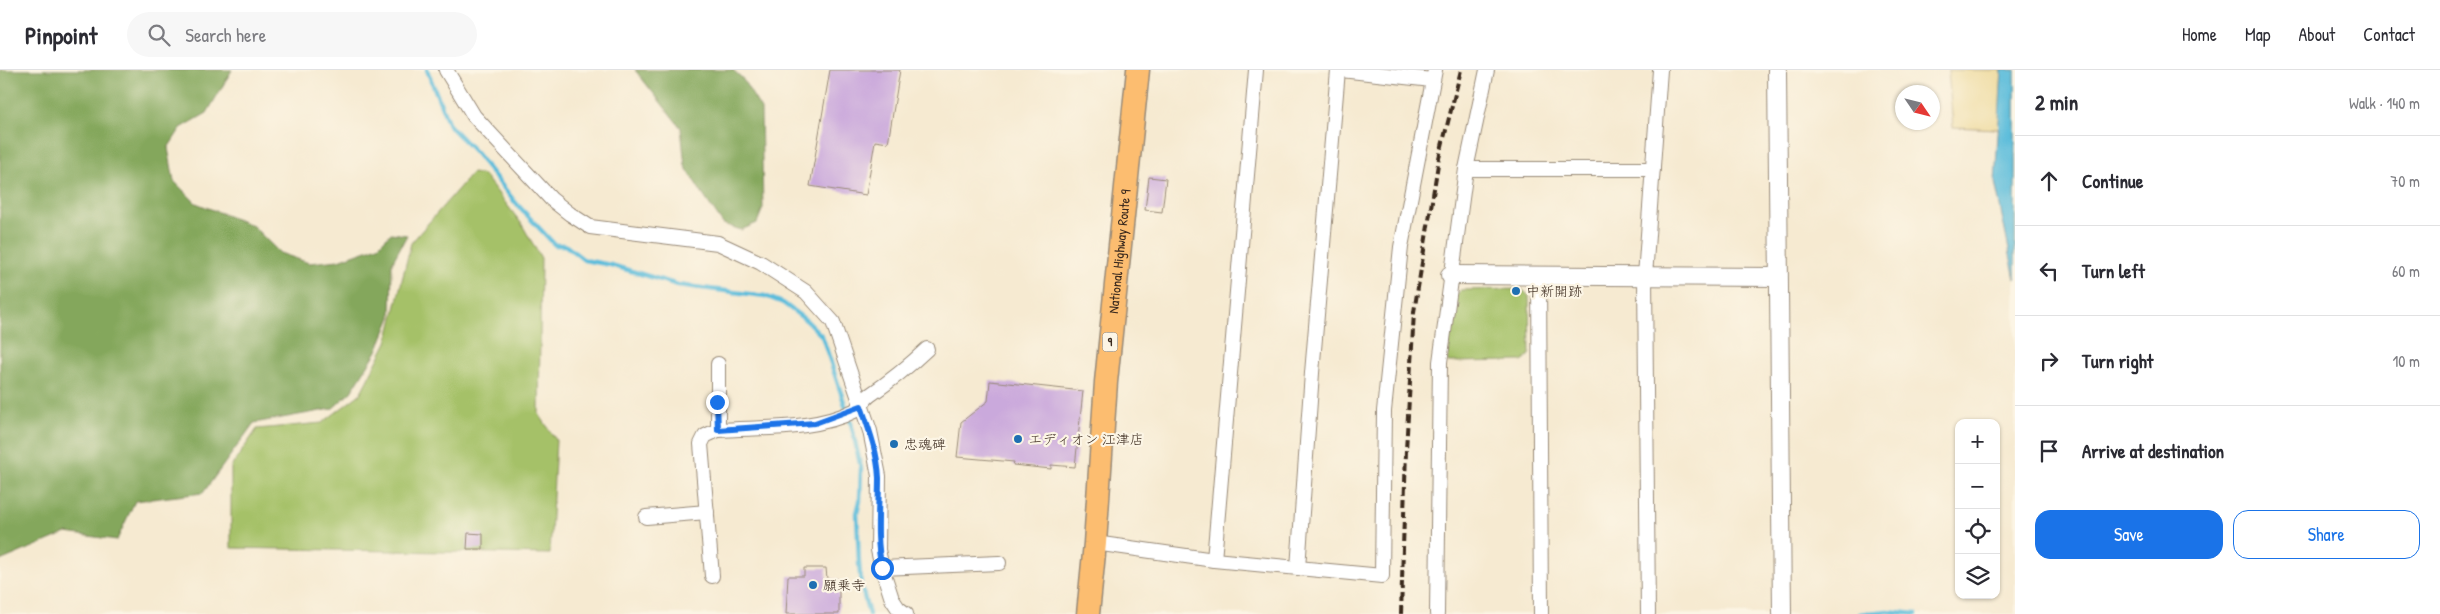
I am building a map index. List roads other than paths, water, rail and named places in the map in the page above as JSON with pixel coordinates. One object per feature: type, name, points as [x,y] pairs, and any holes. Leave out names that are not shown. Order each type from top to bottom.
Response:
[{"type":"highway","name":"National Highway Route 9","points":[[1088,614],[1106,382],[1138,70]]},
{"type":"street","points":[[446,70],[474,116],[551,199],[590,227],[718,243],[761,263],[806,292],[833,322],[853,411],[870,431],[879,476],[878,550],[882,568],[892,599],[898,608],[906,614]]},
{"type":"street","points":[[1214,560],[1256,70]]},
{"type":"street","points":[[1095,543],[1214,560],[1298,568],[1382,576],[1384,411],[1400,257],[1433,75],[1340,70],[1312,373],[1298,568]]},
{"type":"street","points":[[1437,614],[1440,362],[1450,275],[1466,169],[1487,70]]},
{"type":"street","points":[[1648,614],[1645,276],[1660,70]]},
{"type":"street","points":[[1776,70],[1782,614]]},
{"type":"street","points":[[1466,169],[1653,169]]},
{"type":"street","points":[[1450,275],[1778,277]]},
{"type":"street","points":[[1538,275],[1541,614]]},
{"type":"street","points":[[712,576],[701,444],[705,436],[718,430],[815,423],[853,411],[868,396],[883,388],[927,349]]},
{"type":"street","points":[[718,364],[718,430]]},
{"type":"street","points":[[646,517],[707,512]]},
{"type":"street","points":[[882,568],[999,563]]},
{"type":"water","points":[[2002,70],[2015,70],[2015,279],[1995,182]]},
{"type":"waterway","points":[[427,70],[449,125],[476,153],[515,202],[555,245],[565,245],[584,260],[611,265],[678,285],[765,296],[783,303],[807,321],[822,336],[851,423],[861,468],[860,501],[857,513],[859,563],[861,585],[869,614]]},
{"type":"waterway","points":[[1860,614],[1887,611],[1916,614]]},
{"type":"railway","points":[[1401,614],[1406,450],[1414,312],[1439,158],[1461,70]]},
{"type":"place","name":"中新開跡","points":[[1516,291]]},
{"type":"place","name":"エディオン 江津店","points":[[1018,439]]},
{"type":"place","name":"忠魂碑","points":[[894,444]]},
{"type":"place","name":"願乗寺","points":[[813,585]]}]
